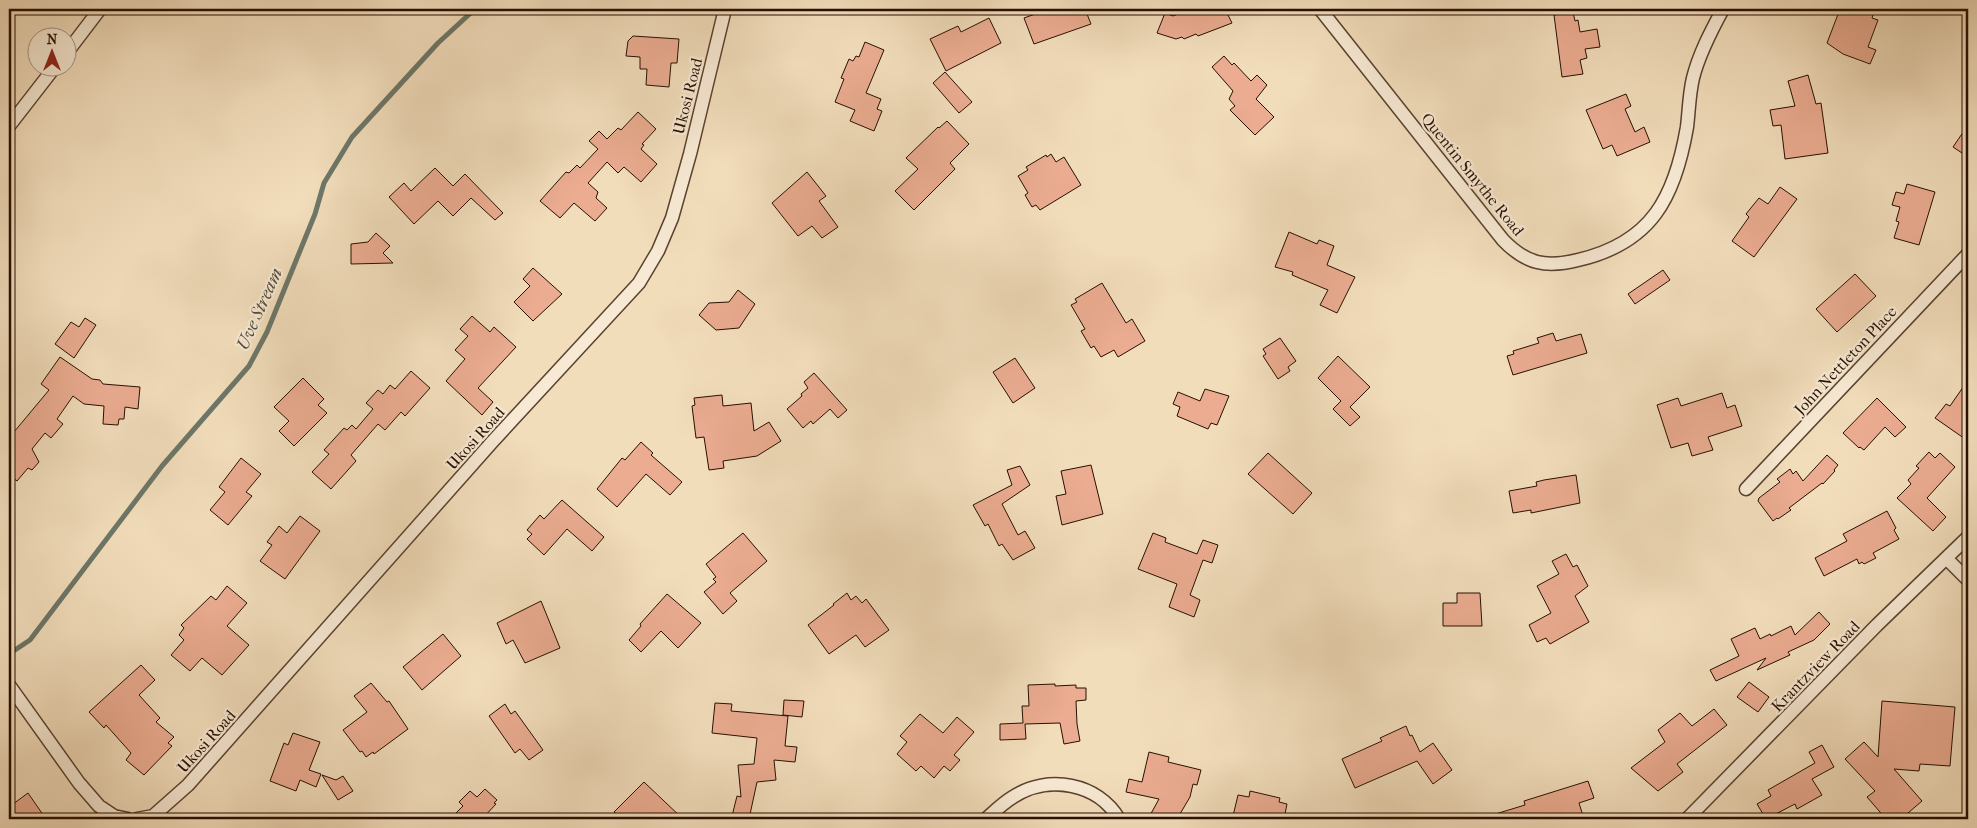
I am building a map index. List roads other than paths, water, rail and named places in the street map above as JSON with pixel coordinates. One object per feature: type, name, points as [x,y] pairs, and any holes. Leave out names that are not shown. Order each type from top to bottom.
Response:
[{"type":"street","points":[[78,38],[100,9]]},
{"type":"street","name":"Ukosi Road","points":[[137,819],[153,816],[188,786],[493,441],[639,283],[658,250],[672,218],[690,154],[725,9]]},
{"type":"street","name":"Quentin Smythe Road","points":[[1320,9],[1503,240],[1522,257],[1546,264],[1570,262],[1608,251],[1635,235],[1651,221],[1670,192],[1677,172],[1687,126],[1688,102],[1699,58],[1723,9]]},
{"type":"street","points":[[9,126],[46,78]]},
{"type":"street","name":"John Nettleton Place","points":[[1746,489],[1968,254]]},
{"type":"street","name":"Krantzview Road","points":[[1687,819],[1877,626],[1968,537]]},
{"type":"street","points":[[1947,559],[1968,580]]},
{"type":"street","points":[[9,685],[79,783],[99,806],[114,816],[128,819]]},
{"type":"street","points":[[986,819],[1015,795],[1035,788],[1057,785],[1078,786],[1092,793],[1106,803],[1119,819]]},
{"type":"waterway","name":"Uve Stream","points":[[9,654],[30,640],[162,466],[249,366],[267,332],[315,214],[324,183],[352,137],[438,43],[475,9]]}]
